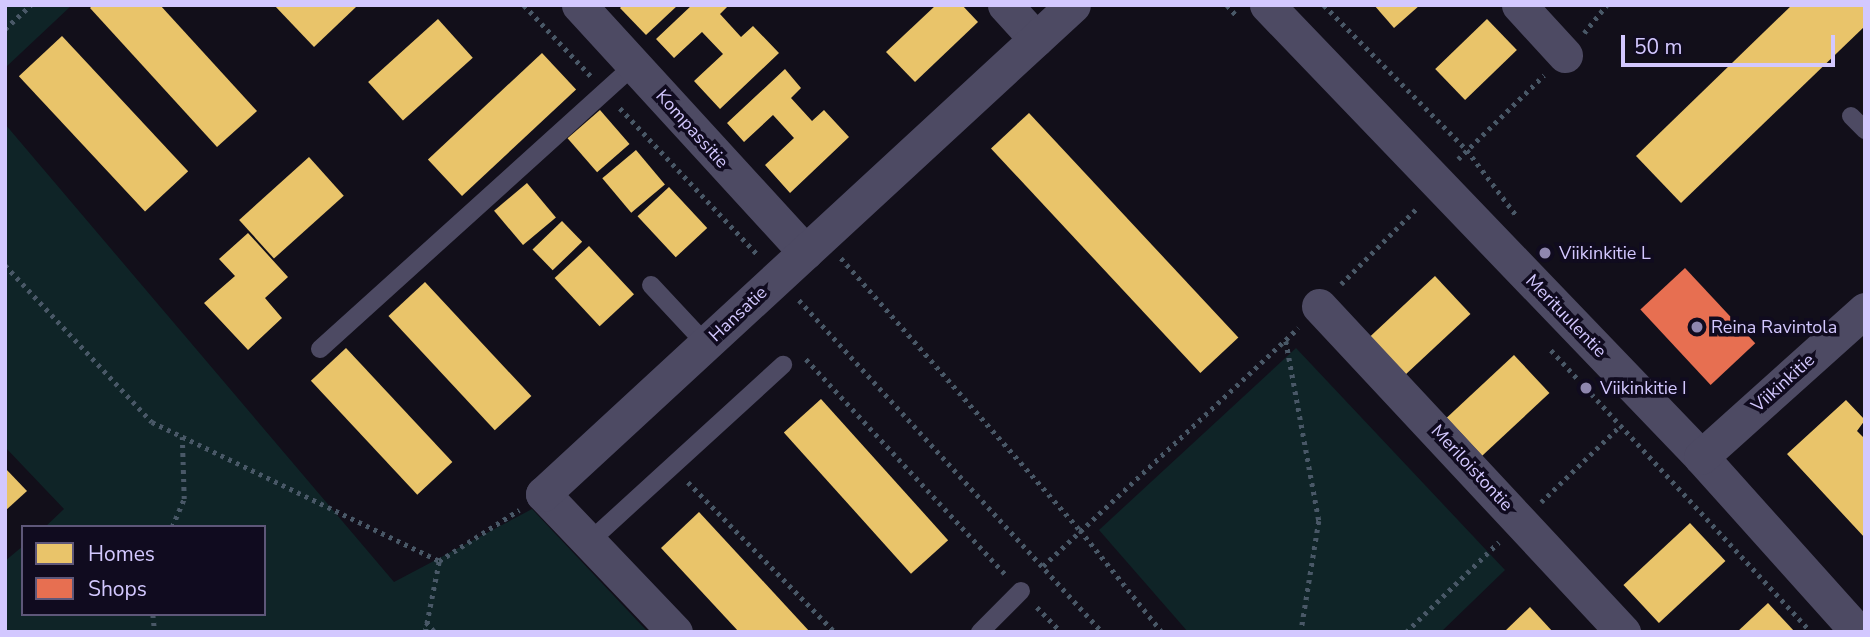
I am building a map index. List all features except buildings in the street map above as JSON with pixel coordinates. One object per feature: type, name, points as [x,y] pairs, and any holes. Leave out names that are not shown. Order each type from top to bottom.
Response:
[{"type":"street","name":"Kompassitie","points":[[579,5],[634,65],[813,244]]},
{"type":"street","points":[[1005,5],[1036,39]]},
{"type":"street","name":"Hansatie","points":[[543,494],[1073,5]]},
{"type":"street","name":"Merituulentie","points":[[1267,5],[1701,457],[1858,632]]},
{"type":"street","points":[[1519,5],[1565,55]]},
{"type":"street","name":"Meriloistontie","points":[[1319,306],[1614,629]]},
{"type":"street","name":"Viikinkitie","points":[[1701,457],[1865,310]]},
{"type":"street","points":[[543,494],[674,632]]},
{"type":"lane","points":[[320,349],[634,65]]},
{"type":"lane","points":[[1851,116],[1865,130]]},
{"type":"lane","points":[[651,285],[706,344]]},
{"type":"lane","points":[[589,542],[783,365]]},
{"type":"lane","points":[[981,632],[1021,591]]},
{"type":"path","points":[[5,29],[31,5]]},
{"type":"path","points":[[524,5],[778,277],[1102,632]]},
{"type":"path","points":[[813,244],[1080,530],[1162,632]]},
{"type":"path","points":[[5,265],[152,422],[439,561]]},
{"type":"path","points":[[1286,341],[1319,521],[1301,632]]},
{"type":"path","points":[[783,365],[798,350],[1061,632]]},
{"type":"path","points":[[173,525],[184,499],[182,437]]},
{"type":"path","points":[[670,467],[835,632]]},
{"type":"path","points":[[425,632],[425,621],[439,561],[543,494]]},
{"type":"path","points":[[425,621],[435,632]]},
{"type":"green space","points":[[5,5],[72,5],[5,68]]},
{"type":"green space","points":[[5,124],[394,582],[532,509],[648,632],[5,632],[5,561],[21,548],[21,616],[266,616],[266,525],[47,525],[64,509],[5,447]]},
{"type":"green space","points":[[1296,348],[1505,570],[1441,632],[1188,632],[1099,530]]},
{"type":"place","name":"Viikinkitie L","points":[[1545,253]]},
{"type":"place","name":"Reina Ravintola","points":[[1697,327]]},
{"type":"place","name":"Viikinkitie I","points":[[1586,388]]}]
